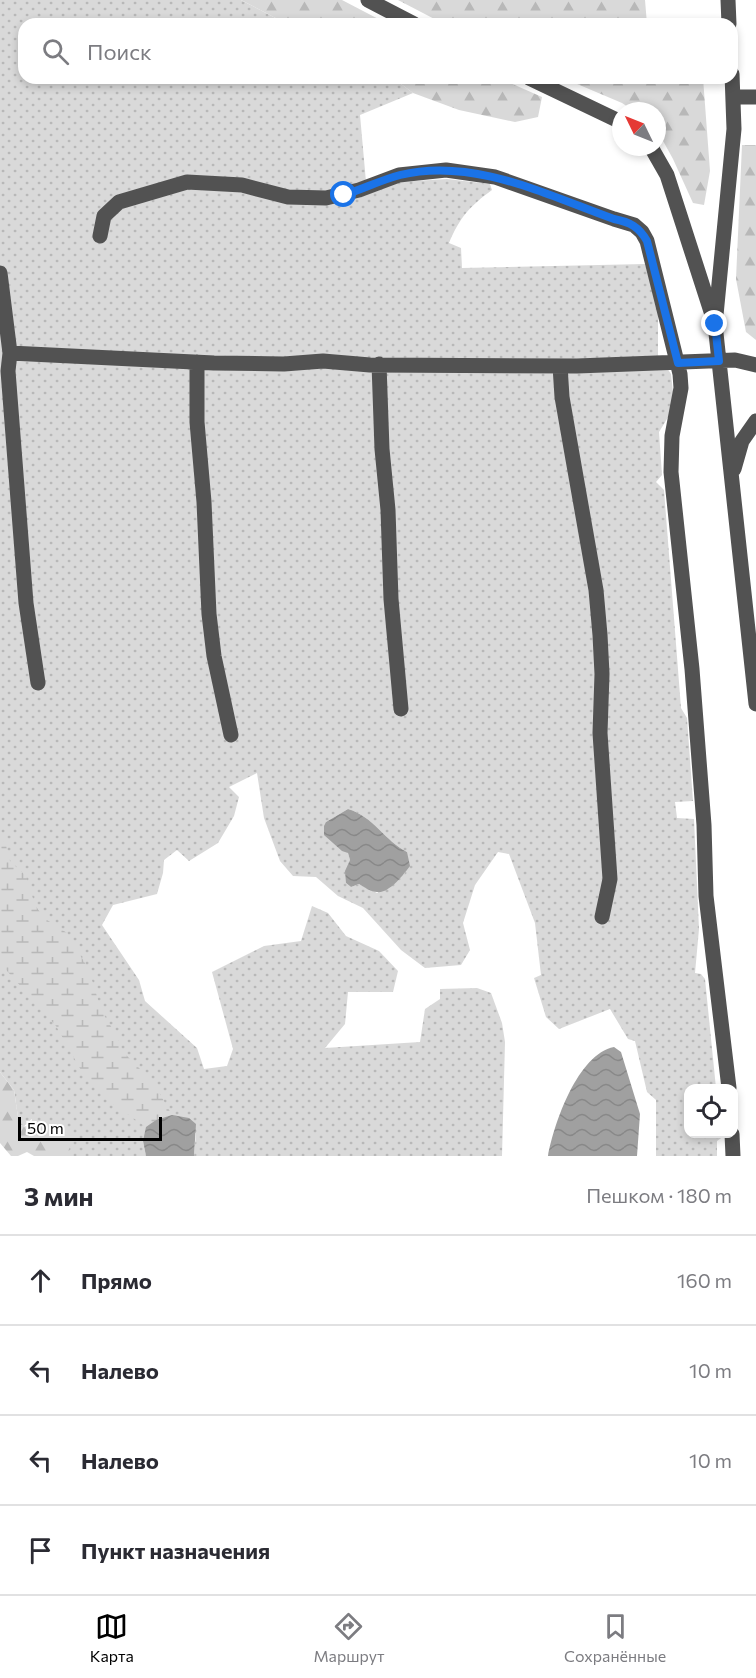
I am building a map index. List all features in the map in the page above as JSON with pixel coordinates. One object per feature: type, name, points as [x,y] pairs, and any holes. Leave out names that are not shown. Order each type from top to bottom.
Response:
[{"type":"street","points":[[368,0],[402,18]]},
{"type":"street","points":[[728,0],[729,18]]},
{"type":"street","points":[[542,84],[612,118]]},
{"type":"street","points":[[715,324],[731,166],[732,84]]},
{"type":"street","points":[[733,97],[756,97]]},
{"type":"street","points":[[656,156],[667,175],[715,324],[756,704]]},
{"type":"street","points":[[100,236],[104,216],[119,202],[187,182],[242,185],[288,197],[307,199],[344,195],[399,175],[446,170],[495,177],[614,219],[626,221],[642,232],[647,241],[662,294],[678,363],[681,388],[672,436],[671,472],[692,669],[704,825],[705,896],[728,1084]]},
{"type":"street","points":[[0,273],[10,353],[8,371],[26,603],[38,683]]},
{"type":"street","points":[[10,353],[284,364],[323,362],[560,366],[744,361],[756,365]]},
{"type":"street","points":[[197,362],[197,422],[204,502],[209,614],[214,656],[231,735]]},
{"type":"street","points":[[379,364],[382,449],[388,510],[391,610],[400,709]]},
{"type":"street","points":[[560,366],[570,448],[596,590],[600,635],[602,674],[600,733],[610,879],[602,917]]},
{"type":"street","points":[[731,483],[737,453],[749,429],[756,421]]},
{"type":"street","points":[[732,1138],[733,1156]]},
{"type":"green space","points":[[0,0],[241,0],[276,18],[18,18],[18,84],[401,84],[413,93],[360,115],[367,193],[399,182],[447,179],[490,184],[492,190],[466,213],[449,243],[461,248],[462,268],[645,264],[658,307],[658,355],[671,374],[673,392],[670,414],[659,432],[662,475],[656,482],[664,490],[681,708],[687,718],[693,801],[675,802],[677,818],[694,819],[699,929],[695,973],[701,974],[705,979],[716,1084],[684,1084],[684,1138],[721,1138],[717,1141],[717,1156],[656,1156],[656,1100],[647,1092],[635,1041],[628,1039],[610,1009],[559,1029],[546,1017],[534,978],[541,975],[535,923],[509,854],[498,852],[475,885],[463,923],[470,950],[461,965],[425,968],[401,950],[363,908],[338,896],[316,877],[293,876],[280,861],[264,818],[257,773],[229,787],[239,797],[234,816],[218,843],[189,861],[177,850],[164,860],[157,894],[113,905],[102,925],[139,980],[145,1001],[197,1048],[204,1069],[227,1066],[233,1049],[212,972],[264,946],[301,941],[312,906],[328,913],[346,936],[379,951],[398,971],[393,992],[348,992],[345,1024],[325,1048],[420,1042],[425,1009],[440,999],[440,989],[477,988],[491,993],[502,1023],[505,1042],[502,1156],[194,1156],[196,1133],[143,1141],[146,1156],[68,1156],[43,1136],[19,1124],[14,1090],[0,1072]],"holes":[[[348,809],[357,812],[392,842],[407,852],[405,873],[377,893],[359,884],[351,887],[346,883],[346,871],[350,860],[348,853],[326,822]]]},
{"type":"green space","points":[[241,0],[342,0],[376,18],[276,18]]},
{"type":"green space","points":[[398,0],[645,0],[646,18],[432,18]]},
{"type":"green space","points":[[401,84],[513,84],[542,97],[538,117],[515,122],[459,110],[413,93]]},
{"type":"green space","points":[[577,84],[703,84],[710,171],[704,205],[693,203],[666,146],[666,102],[620,102]]},
{"type":"green space","points":[[742,145],[756,145],[756,340],[746,332],[736,279]]},
{"type":"green space","points":[[0,839],[5,842],[10,861],[26,876],[35,905],[44,918],[67,933],[89,970],[101,1010],[118,1038],[122,1051],[153,1082],[172,1115],[156,1120],[146,1127],[106,1099],[86,1079],[56,1026],[0,963]]},
{"type":"green space","points":[[0,1072],[14,1090],[19,1124],[43,1135],[59,1120],[73,1133],[68,1156],[34,1156],[27,1152],[11,1156],[0,1143]]},
{"type":"water","points":[[348,809],[365,817],[392,842],[407,852],[410,866],[396,883],[382,892],[375,892],[359,884],[351,887],[346,883],[345,871],[350,860],[348,853],[342,851],[324,835],[326,822]]},
{"type":"water","points":[[614,1047],[621,1052],[640,1114],[637,1156],[548,1156],[562,1109],[579,1076],[589,1062],[601,1052]]},
{"type":"water","points":[[172,1115],[189,1118],[196,1124],[194,1156],[146,1156],[143,1141],[146,1127],[156,1120]]},
{"type":"route","points":[[344,195],[399,175],[446,170],[495,177],[614,219],[626,221],[642,232],[647,241],[678,363],[719,361],[715,324]]}]
